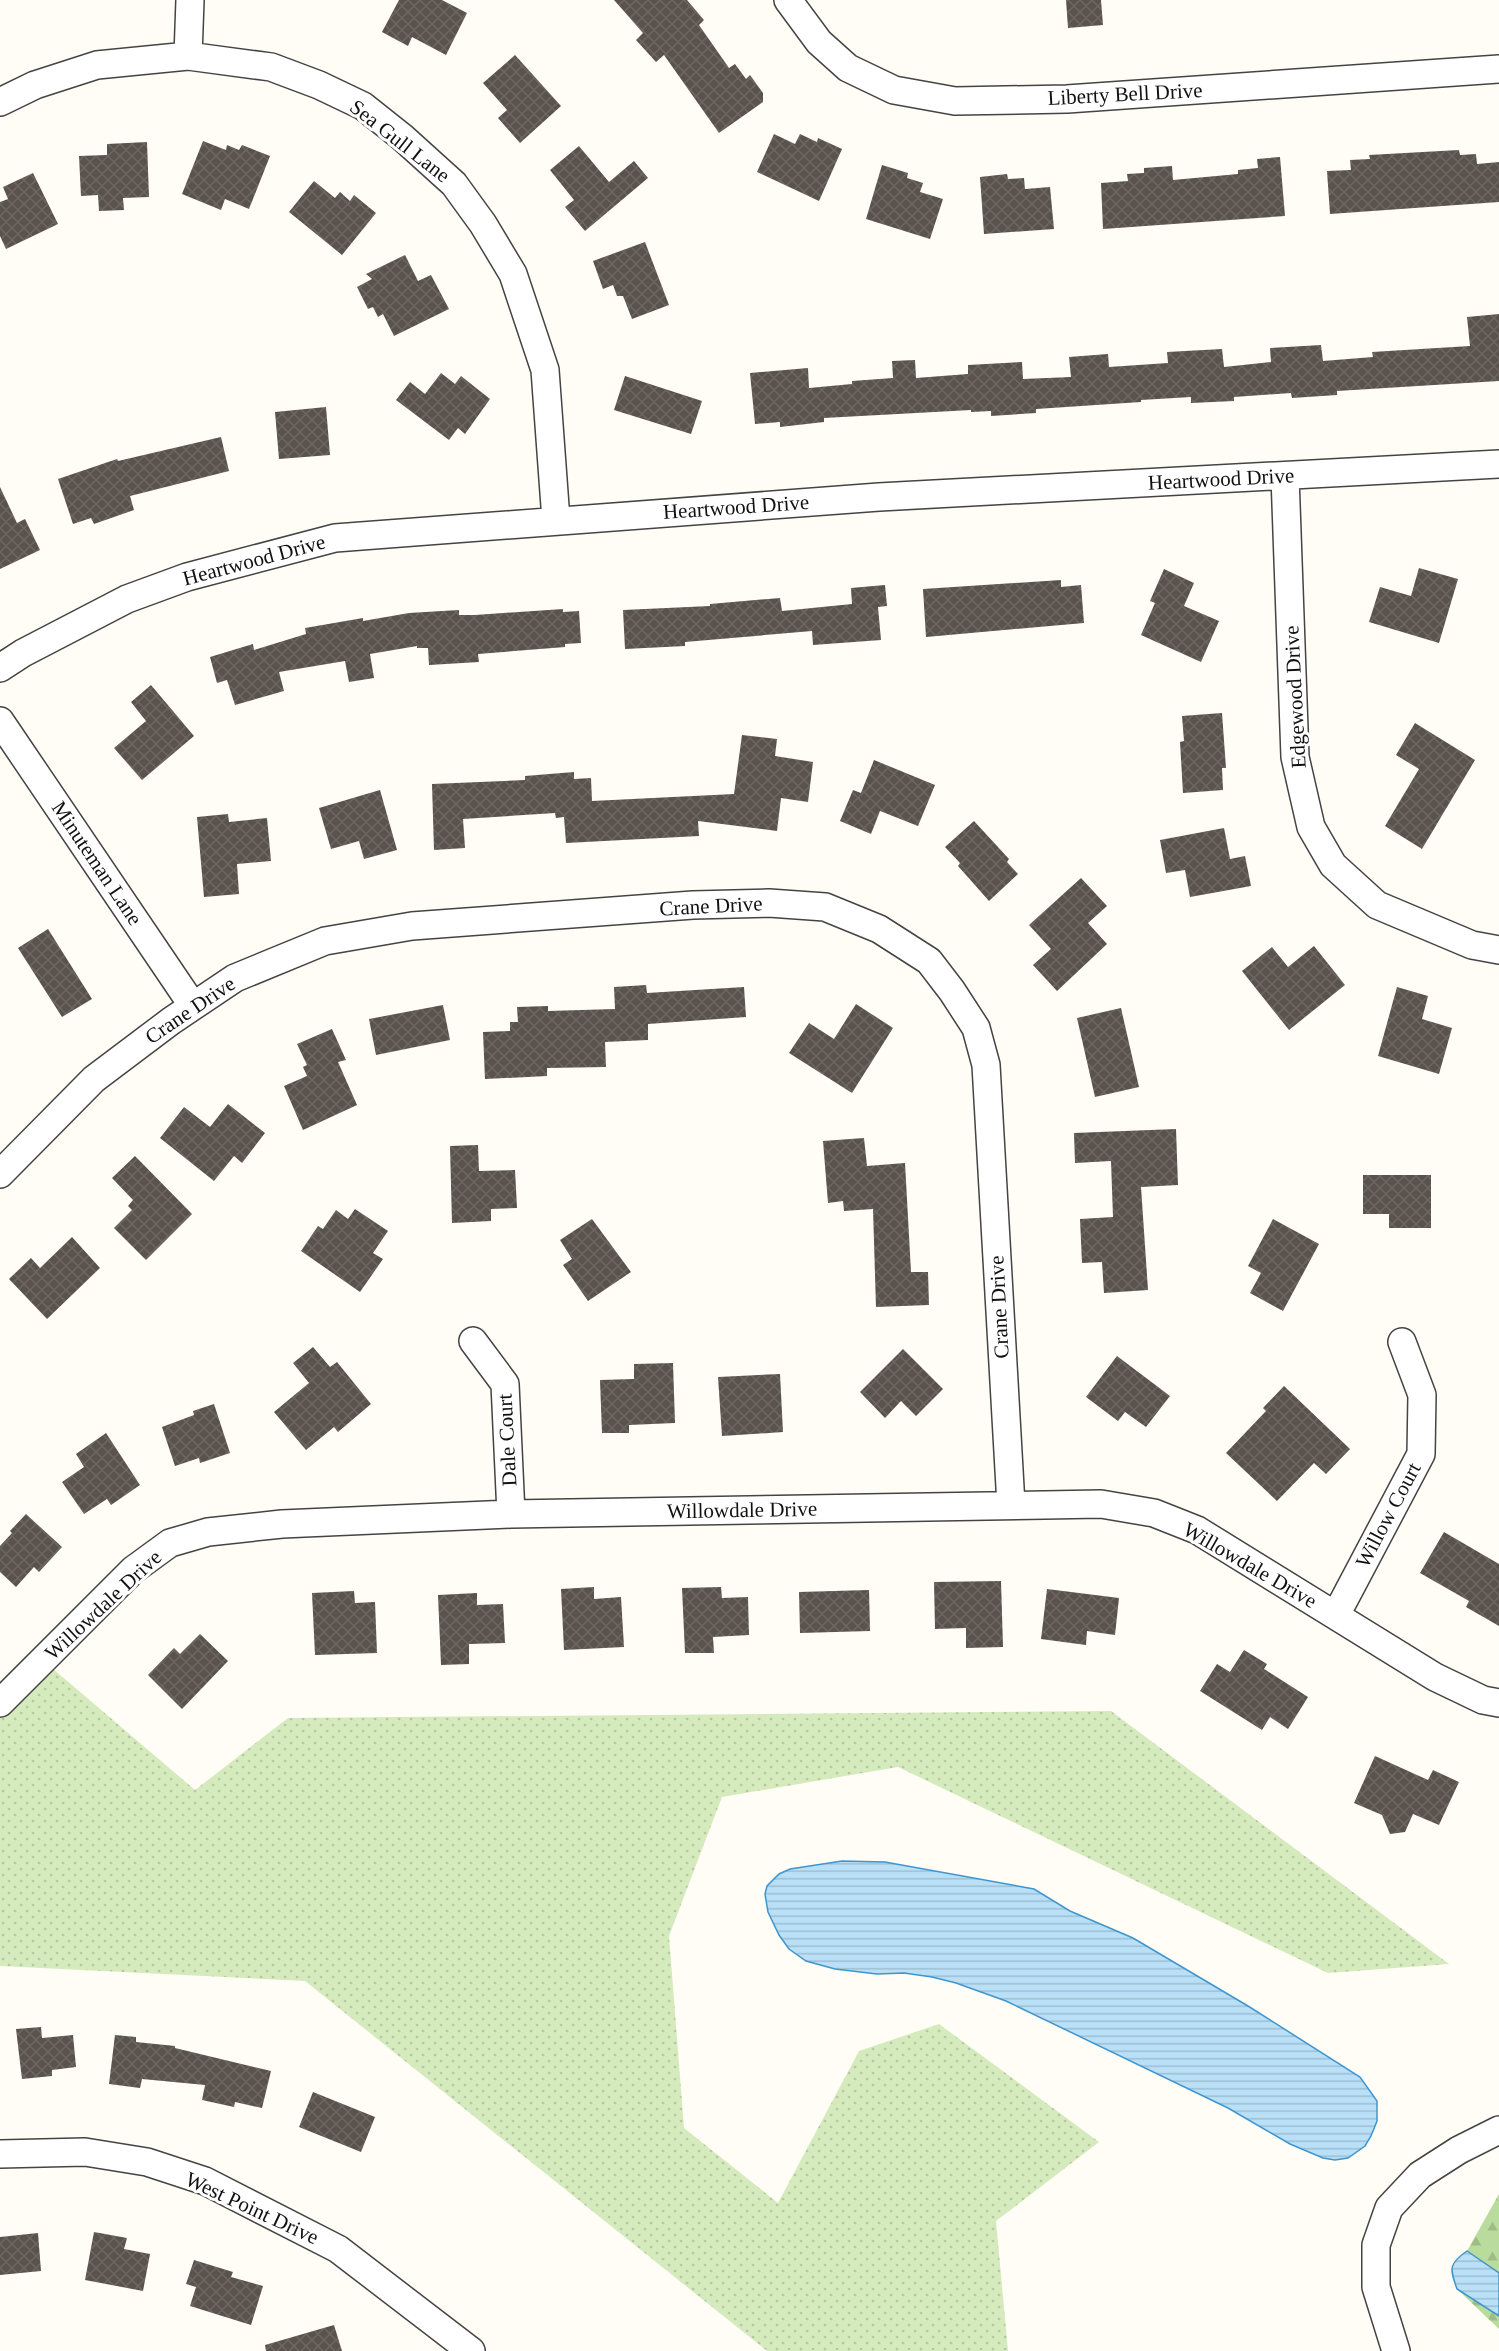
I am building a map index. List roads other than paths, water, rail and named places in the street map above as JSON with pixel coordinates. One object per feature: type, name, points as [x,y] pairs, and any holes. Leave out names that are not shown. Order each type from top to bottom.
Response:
[{"type":"street","points":[[188,56],[190,0]]},
{"type":"street","name":"Liberty Bell Drive","points":[[788,0],[819,42],[848,68],[894,90],[955,101],[1067,99],[1499,69]]},
{"type":"street","name":"Sea Gull Lane","points":[[0,102],[35,85],[98,65],[188,56],[271,68],[319,85],[363,106],[402,137],[454,184],[483,224],[513,274],[545,370],[556,520]]},
{"type":"street","name":"Heartwood Drive","points":[[0,668],[23,653],[127,599],[187,577],[335,538],[879,497],[1499,464]]},
{"type":"street","name":"Edgewood Drive","points":[[1286,476],[1295,757],[1311,826],[1333,865],[1377,905],[1472,945],[1499,950]]},
{"type":"street","name":"Minuteman Lane","points":[[0,721],[193,1006]]},
{"type":"street","name":"Crane Drive","points":[[0,1174],[94,1079],[193,1006],[235,978],[325,942],[412,926],[693,905],[770,903],[825,906],[879,929],[929,962],[952,991],[976,1028],[986,1065],[1011,1505]]},
{"type":"street","name":"Dale Court","points":[[473,1341],[505,1384],[510,1514]]},
{"type":"street","name":"Willow Court","points":[[1335,1615],[1421,1454],[1422,1395],[1402,1342]]},
{"type":"street","name":"Willowdale Drive","points":[[0,1703],[133,1570],[170,1543],[208,1532],[282,1524],[510,1514],[1101,1504],[1154,1513],[1197,1530],[1436,1677],[1483,1700],[1499,1703]]},
{"type":"street","points":[[1396,2351],[1376,2287],[1376,2245],[1389,2208],[1420,2175],[1459,2150],[1499,2130]]},
{"type":"street","name":"West Point Drive","points":[[0,2154],[85,2152],[147,2162],[205,2181],[338,2248],[463,2349]]},
{"type":"water","points":[[842,1861],[885,1862],[1034,1889],[1070,1911],[1133,1938],[1248,2006],[1360,2077],[1377,2101],[1377,2121],[1371,2136],[1365,2146],[1348,2158],[1335,2160],[1323,2158],[1290,2144],[1228,2108],[1006,2001],[932,1977],[835,1969],[806,1961],[789,1949],[779,1935],[768,1912],[765,1894],[767,1886],[779,1874],[790,1869]]},
{"type":"water","points":[[1467,2251],[1499,2273],[1499,2316],[1457,2289],[1452,2267],[1456,2260]]}]
